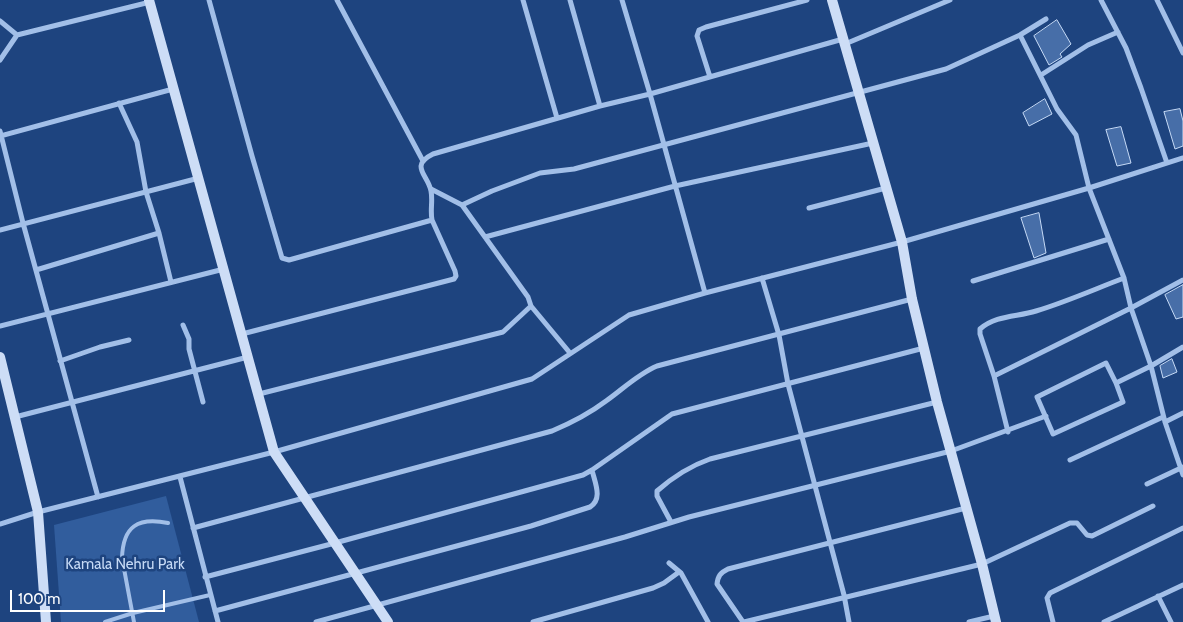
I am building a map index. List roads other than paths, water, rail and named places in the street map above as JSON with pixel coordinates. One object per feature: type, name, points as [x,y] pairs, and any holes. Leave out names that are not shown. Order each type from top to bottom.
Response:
[{"type":"street","points":[[210,0],[282,258],[289,260],[432,220]]},
{"type":"street","points":[[337,0],[423,161]]},
{"type":"street","points":[[523,0],[557,118]]},
{"type":"street","points":[[570,0],[600,106]]},
{"type":"street","points":[[622,0],[705,293]]},
{"type":"street","points":[[710,77],[697,36],[699,30],[808,0]]},
{"type":"street","points":[[832,0],[902,242],[912,299],[937,402],[982,564],[995,619],[969,622]]},
{"type":"street","points":[[242,334],[454,278],[456,276],[455,271],[432,220],[430,211],[431,189],[421,166],[423,161],[433,154],[600,106],[844,41],[950,0]]},
{"type":"street","points":[[1101,0],[1118,32],[1141,88],[1167,163]]},
{"type":"street","points":[[1157,0],[1183,53]]},
{"type":"street","points":[[0,60],[17,35],[150,1],[274,452],[388,622]]},
{"type":"street","points":[[462,205],[492,191],[540,173],[574,169],[946,69],[1020,35],[1046,19]]},
{"type":"street","points":[[0,21],[17,35]]},
{"type":"street","points":[[1041,75],[1088,45],[1118,32]]},
{"type":"street","points":[[1020,35],[1057,109],[1076,136],[1089,188],[1124,278],[1164,420],[1183,475]]},
{"type":"street","points":[[98,498],[0,134],[173,89]]},
{"type":"street","points":[[119,104],[137,142],[146,192],[159,233],[171,282]]},
{"type":"street","points":[[485,237],[675,186],[873,143]]},
{"type":"street","points":[[0,524],[38,512],[274,452],[532,379],[628,315],[902,242],[1089,188],[1183,158]]},
{"type":"street","points":[[0,230],[199,178]]},
{"type":"street","points":[[809,208],[886,188]]},
{"type":"street","points":[[431,189],[462,205],[528,297],[530,306],[570,353]]},
{"type":"street","points":[[36,270],[159,233]]},
{"type":"street","points":[[973,281],[1109,239]]},
{"type":"street","points":[[0,326],[224,269]]},
{"type":"street","points":[[762,278],[779,335],[788,384],[831,542],[849,622]]},
{"type":"street","points":[[1008,432],[994,376],[979,331],[982,327],[1009,316],[1037,311],[1124,278]]},
{"type":"street","points":[[994,376],[1183,280]]},
{"type":"street","points":[[193,528],[552,431],[567,425],[598,406],[645,371],[657,366],[912,299]]},
{"type":"street","points":[[258,394],[503,332],[530,306]]},
{"type":"street","points":[[183,325],[189,339],[189,349],[203,402]]},
{"type":"street","points":[[60,361],[100,347],[128,340]]},
{"type":"street","points":[[1116,383],[1183,347]]},
{"type":"street","points":[[205,577],[583,474],[592,470],[672,414],[924,348]]},
{"type":"street","points":[[0,357],[38,512],[46,622]]},
{"type":"street","points":[[14,417],[249,357]]},
{"type":"street","points":[[1106,363],[1116,383],[1123,402],[1053,434],[1037,397],[1106,363]]},
{"type":"street","points":[[671,522],[657,496],[657,491],[684,470],[710,459],[937,402]]},
{"type":"street","points":[[1070,460],[1164,420],[1183,414]]},
{"type":"street","points":[[316,622],[625,537],[671,522],[951,451],[1008,432],[1046,416]]},
{"type":"street","points":[[1147,484],[1181,467]]},
{"type":"street","points":[[214,611],[531,526],[590,507],[596,503],[598,497],[592,470]]},
{"type":"street","points":[[180,477],[218,622]]},
{"type":"street","points":[[966,508],[728,569],[718,576],[717,584],[743,622],[982,564],[1074,522],[1080,525],[1089,536],[1153,506]]},
{"type":"street","points":[[1053,622],[1047,598],[1050,593],[1183,528]]},
{"type":"street","points":[[669,563],[679,572],[708,622]]},
{"type":"street","points":[[533,622],[660,586],[679,572]]},
{"type":"street","points":[[1104,622],[1183,585]]},
{"type":"street","points":[[1158,596],[1171,622]]},
{"type":"lane","points":[[134,622],[122,558],[122,548],[125,539],[132,527],[144,521],[153,520],[168,523]]},
{"type":"lane","points":[[105,622],[133,613],[210,595]]},
{"type":"park label","name":"Kamala Nehru Park","points":[[125,565]]}]
